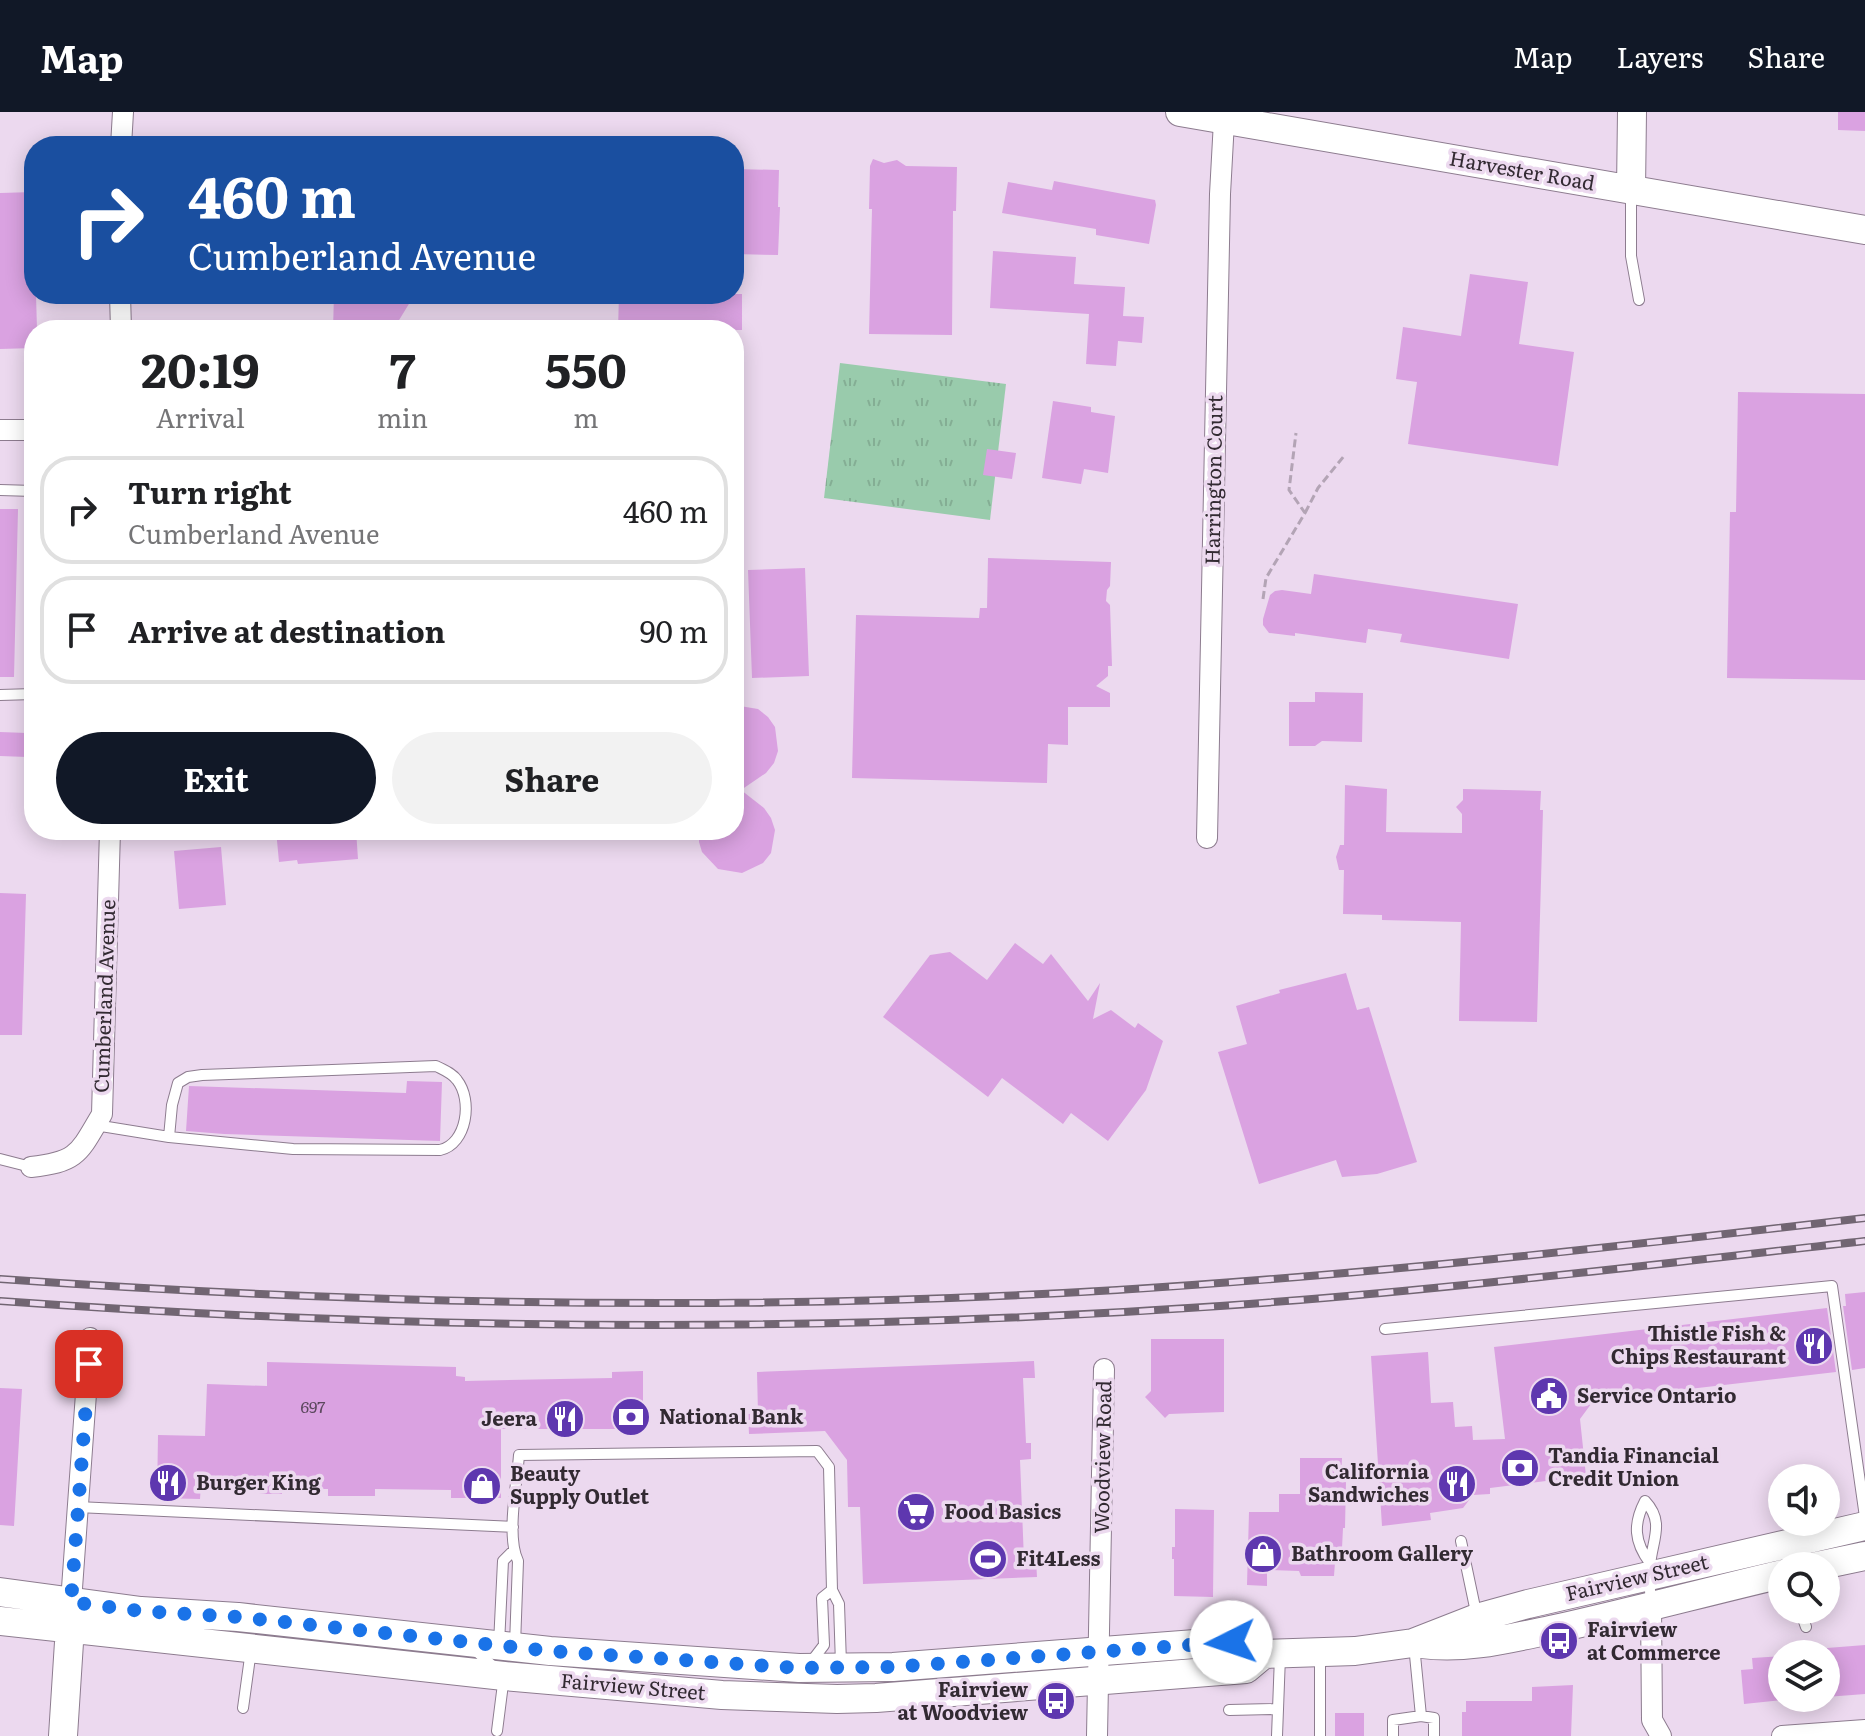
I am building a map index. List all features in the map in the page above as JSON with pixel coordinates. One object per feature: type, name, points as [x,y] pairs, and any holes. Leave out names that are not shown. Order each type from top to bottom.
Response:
[{"type":"main road","name":"Harvester Road","points":[[1180,112],[1865,230]]},
{"type":"main road","points":[[1631,190],[1632,112]]},
{"type":"main road","name":"Fairview Street","points":[[1413,1643],[1477,1618],[1650,1569],[1865,1526]]},
{"type":"main road","points":[[1840,1561],[1865,1556]]},
{"type":"main road","name":"Fairview Street","points":[[0,1592],[71,1616],[257,1645],[514,1662],[722,1695],[893,1667],[1235,1641],[1272,1654],[1355,1651],[1413,1643],[1462,1647],[1768,1577]]},
{"type":"main road","name":"Fairview Street","points":[[0,1621],[141,1611],[281,1627],[466,1642],[514,1662]]},
{"type":"main road","points":[[63,1736],[71,1616]]},
{"type":"main road","name":"Fairview Street","points":[[814,1680],[876,1698],[1246,1669],[1272,1654]]},
{"type":"street","points":[[122,136],[123,112]]},
{"type":"street","name":"Harrington Court","points":[[1207,838],[1224,121]]},
{"type":"street","points":[[0,430],[24,430]]},
{"type":"street","name":"Cumberland Avenue","points":[[31,1167],[59,1164],[79,1152],[102,1114],[110,840]]},
{"type":"street","points":[[71,1616],[90,1338]]},
{"type":"street","name":"Woodview Road","points":[[1097,1736],[1104,1369]]},
{"type":"street","points":[[1651,1606],[1652,1720],[1661,1736]]},
{"type":"street","points":[[1782,1736],[1865,1730]]},
{"type":"lane","points":[[1631,190],[1631,256],[1639,300]]},
{"type":"lane","points":[[0,490],[24,491]]},
{"type":"lane","points":[[0,695],[24,694]]},
{"type":"lane","points":[[95,1125],[169,1137],[293,1149],[440,1150],[450,1148],[459,1136],[466,1108],[463,1091],[456,1078],[436,1066],[202,1075],[188,1077],[178,1083],[169,1137]]},
{"type":"lane","points":[[0,1159],[31,1167]]},
{"type":"lane","points":[[1385,1329],[1832,1286],[1865,1517]]},
{"type":"lane","points":[[497,1731],[514,1662],[518,1561],[513,1551],[513,1527],[519,1455],[817,1451],[829,1467],[832,1590],[839,1604],[814,1680]]},
{"type":"lane","points":[[1650,1569],[1638,1547],[1637,1515],[1645,1501],[1654,1510],[1656,1542],[1650,1569],[1651,1606]]},
{"type":"lane","points":[[77,1507],[513,1527]]},
{"type":"lane","points":[[1461,1541],[1477,1618]]},
{"type":"lane","points":[[513,1551],[503,1561],[514,1662]]},
{"type":"lane","points":[[814,1680],[816,1658],[824,1645],[822,1598],[832,1590]]},
{"type":"lane","points":[[1413,1643],[1421,1716]]},
{"type":"lane","points":[[243,1708],[257,1645]]},
{"type":"lane","points":[[1320,1652],[1320,1736]]},
{"type":"lane","points":[[1272,1654],[1278,1709],[1277,1736]]},
{"type":"lane","points":[[1229,1710],[1278,1709]]},
{"type":"lane","points":[[1393,1736],[1393,1720],[1421,1716],[1434,1718],[1434,1736]]},
{"type":"path","points":[[1296,433],[1289,490],[1305,513]]},
{"type":"path","points":[[1263,599],[1266,578],[1318,488],[1344,456]]},
{"type":"green space","points":[[840,363],[1006,384],[990,520],[824,498]]},
{"type":"building","points":[[1838,112],[1865,112],[1865,131],[1838,130]]},
{"type":"building","points":[[873,159],[884,163],[897,160],[906,166],[957,167],[956,211],[953,211],[952,335],[869,334],[872,209],[869,209],[870,166]]},
{"type":"building","points":[[744,169],[779,170],[778,255],[744,254]]},
{"type":"building","points":[[1054,181],[1155,200],[1149,244],[1096,235],[1096,229],[1002,213],[1008,182],[1052,190]]},
{"type":"building","points":[[24,192],[24,304],[36,304],[37,320],[24,320],[24,348],[0,349],[0,193]]},
{"type":"building","points":[[993,251],[1076,257],[1074,284],[1125,287],[1123,316],[1144,317],[1142,343],[1118,341],[1116,366],[1086,364],[1089,314],[990,308]]},
{"type":"building","points":[[1470,274],[1528,282],[1519,344],[1574,352],[1558,466],[1408,444],[1417,382],[1396,379],[1403,327],[1461,336]]},
{"type":"building","points":[[334,304],[409,304],[399,320],[333,320]]},
{"type":"building","points":[[619,304],[742,304],[742,320],[618,320]]},
{"type":"building","points":[[1738,392],[1865,394],[1865,680],[1727,678],[1730,512],[1736,512]]},
{"type":"building","points":[[1053,401],[1091,407],[1091,412],[1115,416],[1108,473],[1084,469],[1081,484],[1042,478]]},
{"type":"building","points":[[987,449],[1016,453],[1012,479],[983,475]]},
{"type":"building","points":[[0,509],[18,509],[14,677],[0,677]]},
{"type":"building","points":[[988,558],[1111,562],[1106,601],[1110,605],[1112,666],[1108,666],[1108,676],[1096,686],[1110,693],[1110,707],[1068,707],[1068,745],[1048,744],[1047,783],[852,778],[856,615],[979,618],[980,608],[987,608]]},
{"type":"building","points":[[805,568],[809,676],[752,678],[748,570]]},
{"type":"building","points":[[1314,574],[1518,604],[1509,659],[1400,642],[1402,634],[1368,629],[1366,643],[1295,633],[1295,636],[1269,633],[1263,619],[1270,595],[1282,590],[1311,594]]},
{"type":"building","points":[[1315,692],[1363,693],[1362,742],[1322,741],[1315,746],[1289,746],[1289,702],[1315,702]]},
{"type":"building","points":[[744,707],[758,709],[775,727],[778,751],[766,773],[744,788]]},
{"type":"building","points":[[0,732],[24,733],[24,757],[0,756]]},
{"type":"building","points":[[1345,785],[1387,789],[1386,832],[1462,833],[1462,814],[1456,807],[1463,800],[1463,789],[1541,791],[1537,1022],[1459,1021],[1461,922],[1382,920],[1382,915],[1343,914],[1344,870],[1339,870],[1336,857],[1340,845],[1344,845]]},
{"type":"building","points":[[744,792],[764,808],[775,830],[771,853],[763,863],[742,873],[718,869],[702,852],[699,842],[744,840]]},
{"type":"building","points":[[277,840],[357,840],[358,859],[298,864],[297,860],[279,862]]},
{"type":"building","points":[[221,847],[226,905],[179,909],[174,851]]},
{"type":"building","points":[[0,893],[26,894],[22,1035],[0,1035]]},
{"type":"building","points":[[1015,943],[1043,964],[1051,954],[1088,1001],[1100,983],[1093,1019],[1111,1010],[1135,1028],[1138,1023],[1163,1041],[1146,1090],[1108,1141],[1071,1113],[1063,1124],[1002,1078],[988,1097],[883,1017],[930,955],[950,952],[987,980]]},
{"type":"building","points":[[1346,973],[1357,1010],[1369,1007],[1417,1162],[1377,1174],[1342,1177],[1336,1160],[1259,1184],[1218,1052],[1247,1044],[1236,1006],[1280,993],[1279,990]]},
{"type":"building","points":[[407,1081],[442,1082],[440,1141],[186,1131],[189,1086],[406,1093]]},
{"type":"building","points":[[1865,1292],[1865,1368],[1852,1370],[1843,1306],[1846,1306],[1845,1294]]},
{"type":"building","points":[[1827,1308],[1836,1372],[1594,1400],[1580,1419],[1586,1476],[1490,1488],[1490,1494],[1473,1495],[1463,1508],[1430,1513],[1431,1520],[1382,1526],[1371,1356],[1428,1352],[1431,1403],[1453,1402],[1455,1427],[1472,1426],[1473,1440],[1505,1439],[1494,1347]]},
{"type":"building","points":[[1151,1339],[1224,1339],[1224,1412],[1169,1414],[1165,1418],[1145,1397],[1151,1391]]},
{"type":"building","points":[[1034,1361],[1035,1378],[1023,1378],[1026,1443],[1031,1443],[1031,1459],[1020,1460],[1024,1560],[1036,1560],[1037,1577],[863,1584],[860,1507],[848,1507],[847,1460],[825,1431],[749,1434],[748,1414],[758,1413],[757,1372]]},
{"type":"building","points":[[267,1362],[456,1367],[456,1376],[465,1377],[465,1381],[612,1378],[612,1372],[643,1371],[643,1429],[501,1429],[501,1498],[451,1498],[451,1490],[375,1489],[375,1496],[328,1496],[328,1489],[282,1489],[282,1494],[265,1494],[253,1492],[253,1485],[201,1484],[200,1499],[157,1498],[158,1435],[205,1436],[207,1384],[267,1386]]},
{"type":"building","points":[[0,1388],[22,1389],[14,1526],[0,1525]]},
{"type":"building","points":[[1300,1458],[1342,1458],[1341,1481],[1346,1481],[1345,1528],[1342,1548],[1336,1548],[1334,1576],[1301,1576],[1299,1571],[1267,1570],[1267,1586],[1247,1585],[1249,1512],[1279,1512],[1279,1494],[1300,1494]]},
{"type":"building","points":[[1175,1509],[1214,1510],[1213,1597],[1174,1596],[1172,1547],[1175,1547]]},
{"type":"building","points":[[1865,1645],[1865,1694],[1840,1696],[1840,1647]]},
{"type":"building","points":[[1768,1657],[1768,1701],[1744,1704],[1741,1670],[1753,1669],[1752,1658]]},
{"type":"building","points":[[1573,1685],[1571,1736],[1462,1736],[1462,1712],[1466,1712],[1466,1701],[1532,1701],[1532,1687]]},
{"type":"building","points":[[1335,1713],[1364,1713],[1364,1736],[1335,1736]]},
{"type":"railway","points":[[0,1279],[419,1300],[698,1303],[977,1297],[1211,1284],[1398,1268],[1865,1218]]},
{"type":"railway","points":[[0,1301],[152,1311],[457,1323],[610,1325],[915,1321],[1301,1300],[1865,1241]]},
{"type":"place","name":"Thistle Fish & Chips Restaurant","points":[[1814,1346]]},
{"type":"place","name":"Service Ontario","points":[[1549,1396]]},
{"type":"place","name":"National Bank","points":[[631,1417]]},
{"type":"place","name":"Jeera","points":[[565,1419]]},
{"type":"place","name":"Tandia Financial Credit Union","points":[[1520,1468]]},
{"type":"place","name":"Burger King","points":[[168,1483]]},
{"type":"place","name":"California Sandwiches","points":[[1457,1484]]},
{"type":"place","name":"Beauty Supply Outlet","points":[[482,1486]]},
{"type":"place","name":"Food Basics","points":[[916,1512]]},
{"type":"place","name":"Bathroom Gallery","points":[[1263,1554]]},
{"type":"place","name":"Fit4Less","points":[[988,1559]]},
{"type":"place","name":"Fairview at Commerce","points":[[1559,1641]]},
{"type":"place","name":"Fairview at Woodview","points":[[1056,1701]]},
{"type":"route","points":[[89,1364],[71,1602],[550,1651],[799,1668],[893,1667],[1231,1642]]}]
